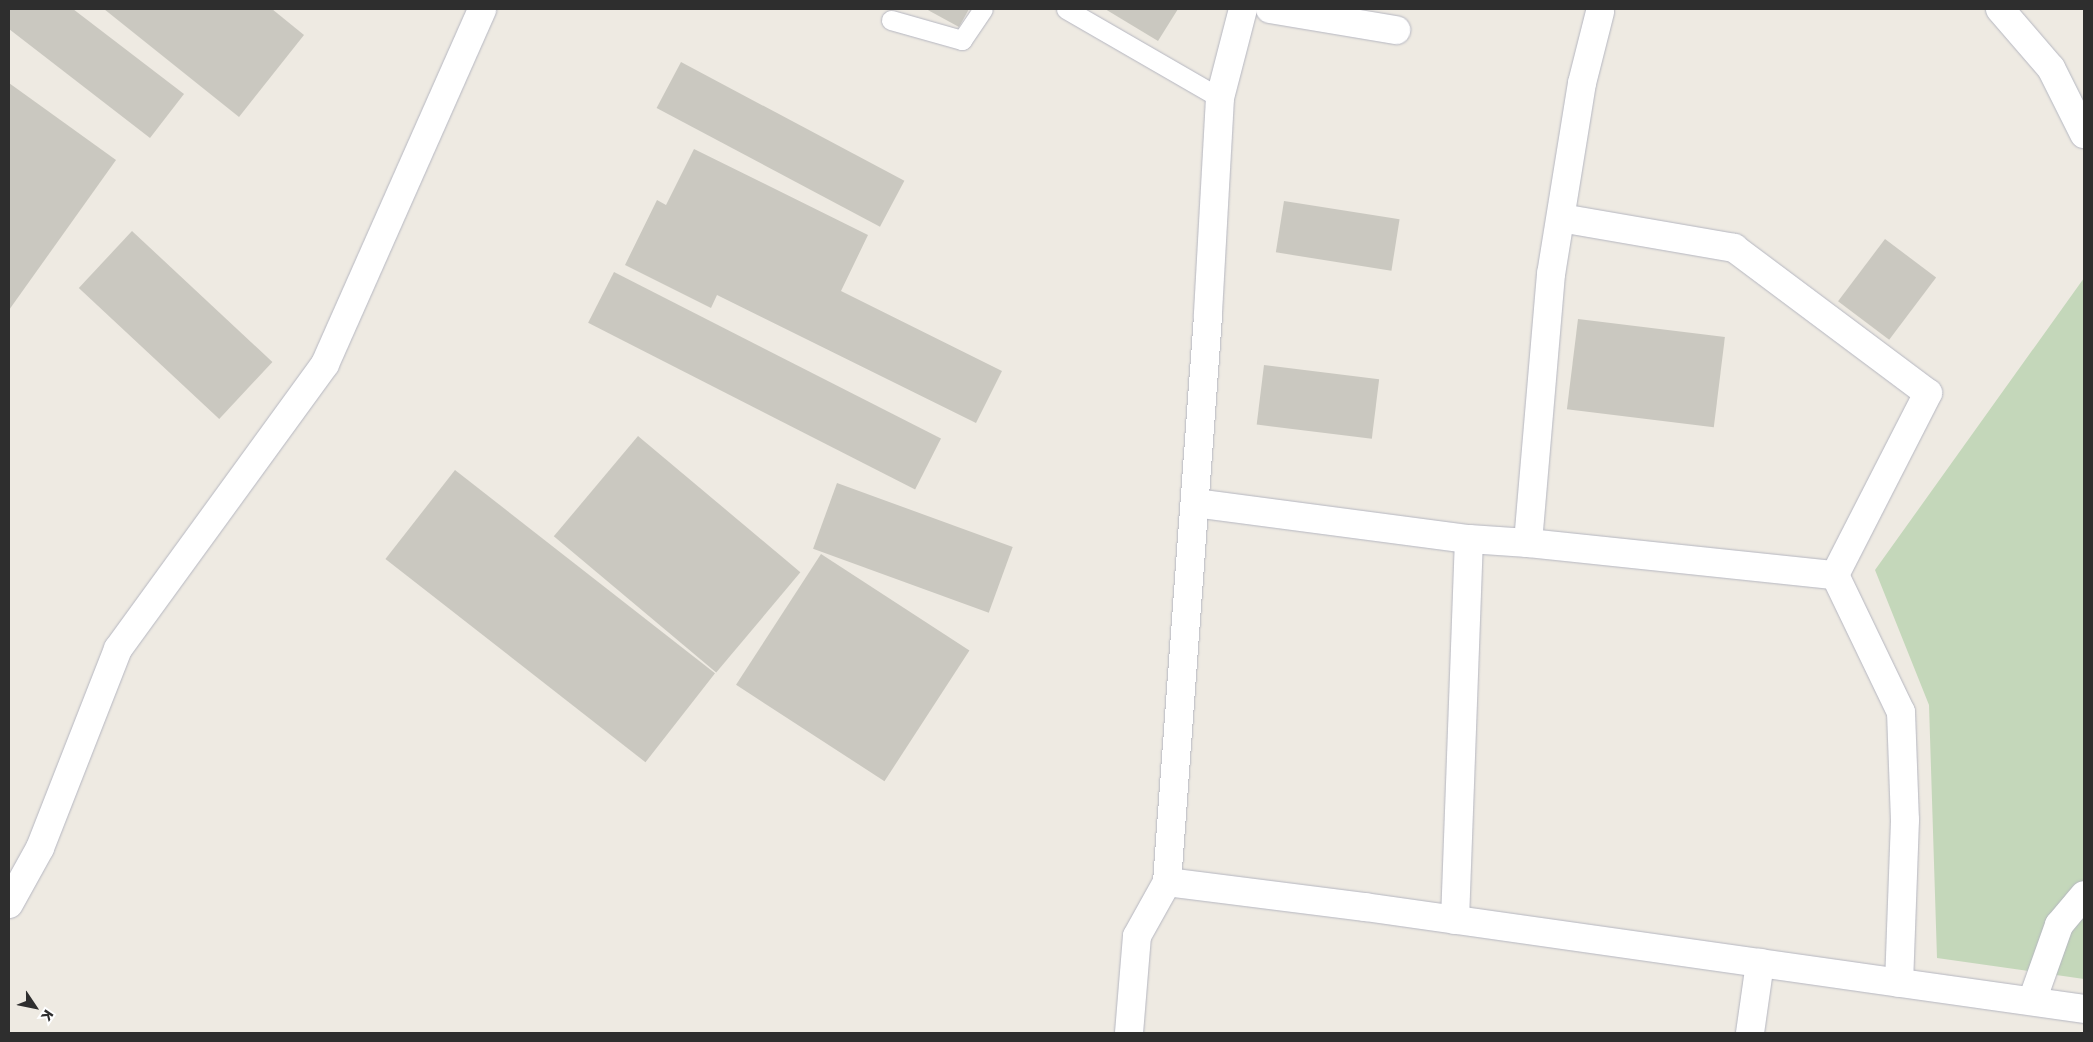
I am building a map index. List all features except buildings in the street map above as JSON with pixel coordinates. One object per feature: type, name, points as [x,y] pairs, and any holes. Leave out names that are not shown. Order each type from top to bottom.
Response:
[{"type":"street","points":[[9,904],[40,848],[118,648],[325,364],[482,9]]},
{"type":"street","points":[[1129,1033],[1137,936],[1167,882],[1208,316],[1220,98],[1242,9]]},
{"type":"street","points":[[1270,9],[1396,30]]},
{"type":"street","points":[[2000,9],[2051,68],[2084,134]]},
{"type":"street","points":[[1528,544],[1551,274],[1582,83],[1600,12]]},
{"type":"street","points":[[1561,218],[1734,248],[1928,393],[1836,575]]},
{"type":"street","points":[[1195,503],[1469,539],[1836,575]]},
{"type":"street","points":[[1455,920],[1469,539]]},
{"type":"street","points":[[1836,575],[1901,712],[1905,820],[1899,983]]},
{"type":"street","points":[[1167,882],[1455,920],[2084,1009]]},
{"type":"street","points":[[2032,1002],[2059,925],[2084,895]]},
{"type":"street","points":[[1750,1033],[1760,963]]},
{"type":"lane","points":[[891,20],[962,40],[983,9]]},
{"type":"lane","points":[[1066,9],[1220,98]]},
{"type":"green space","points":[[2084,278],[2084,979],[1937,958],[1929,705],[1875,570]]}]
